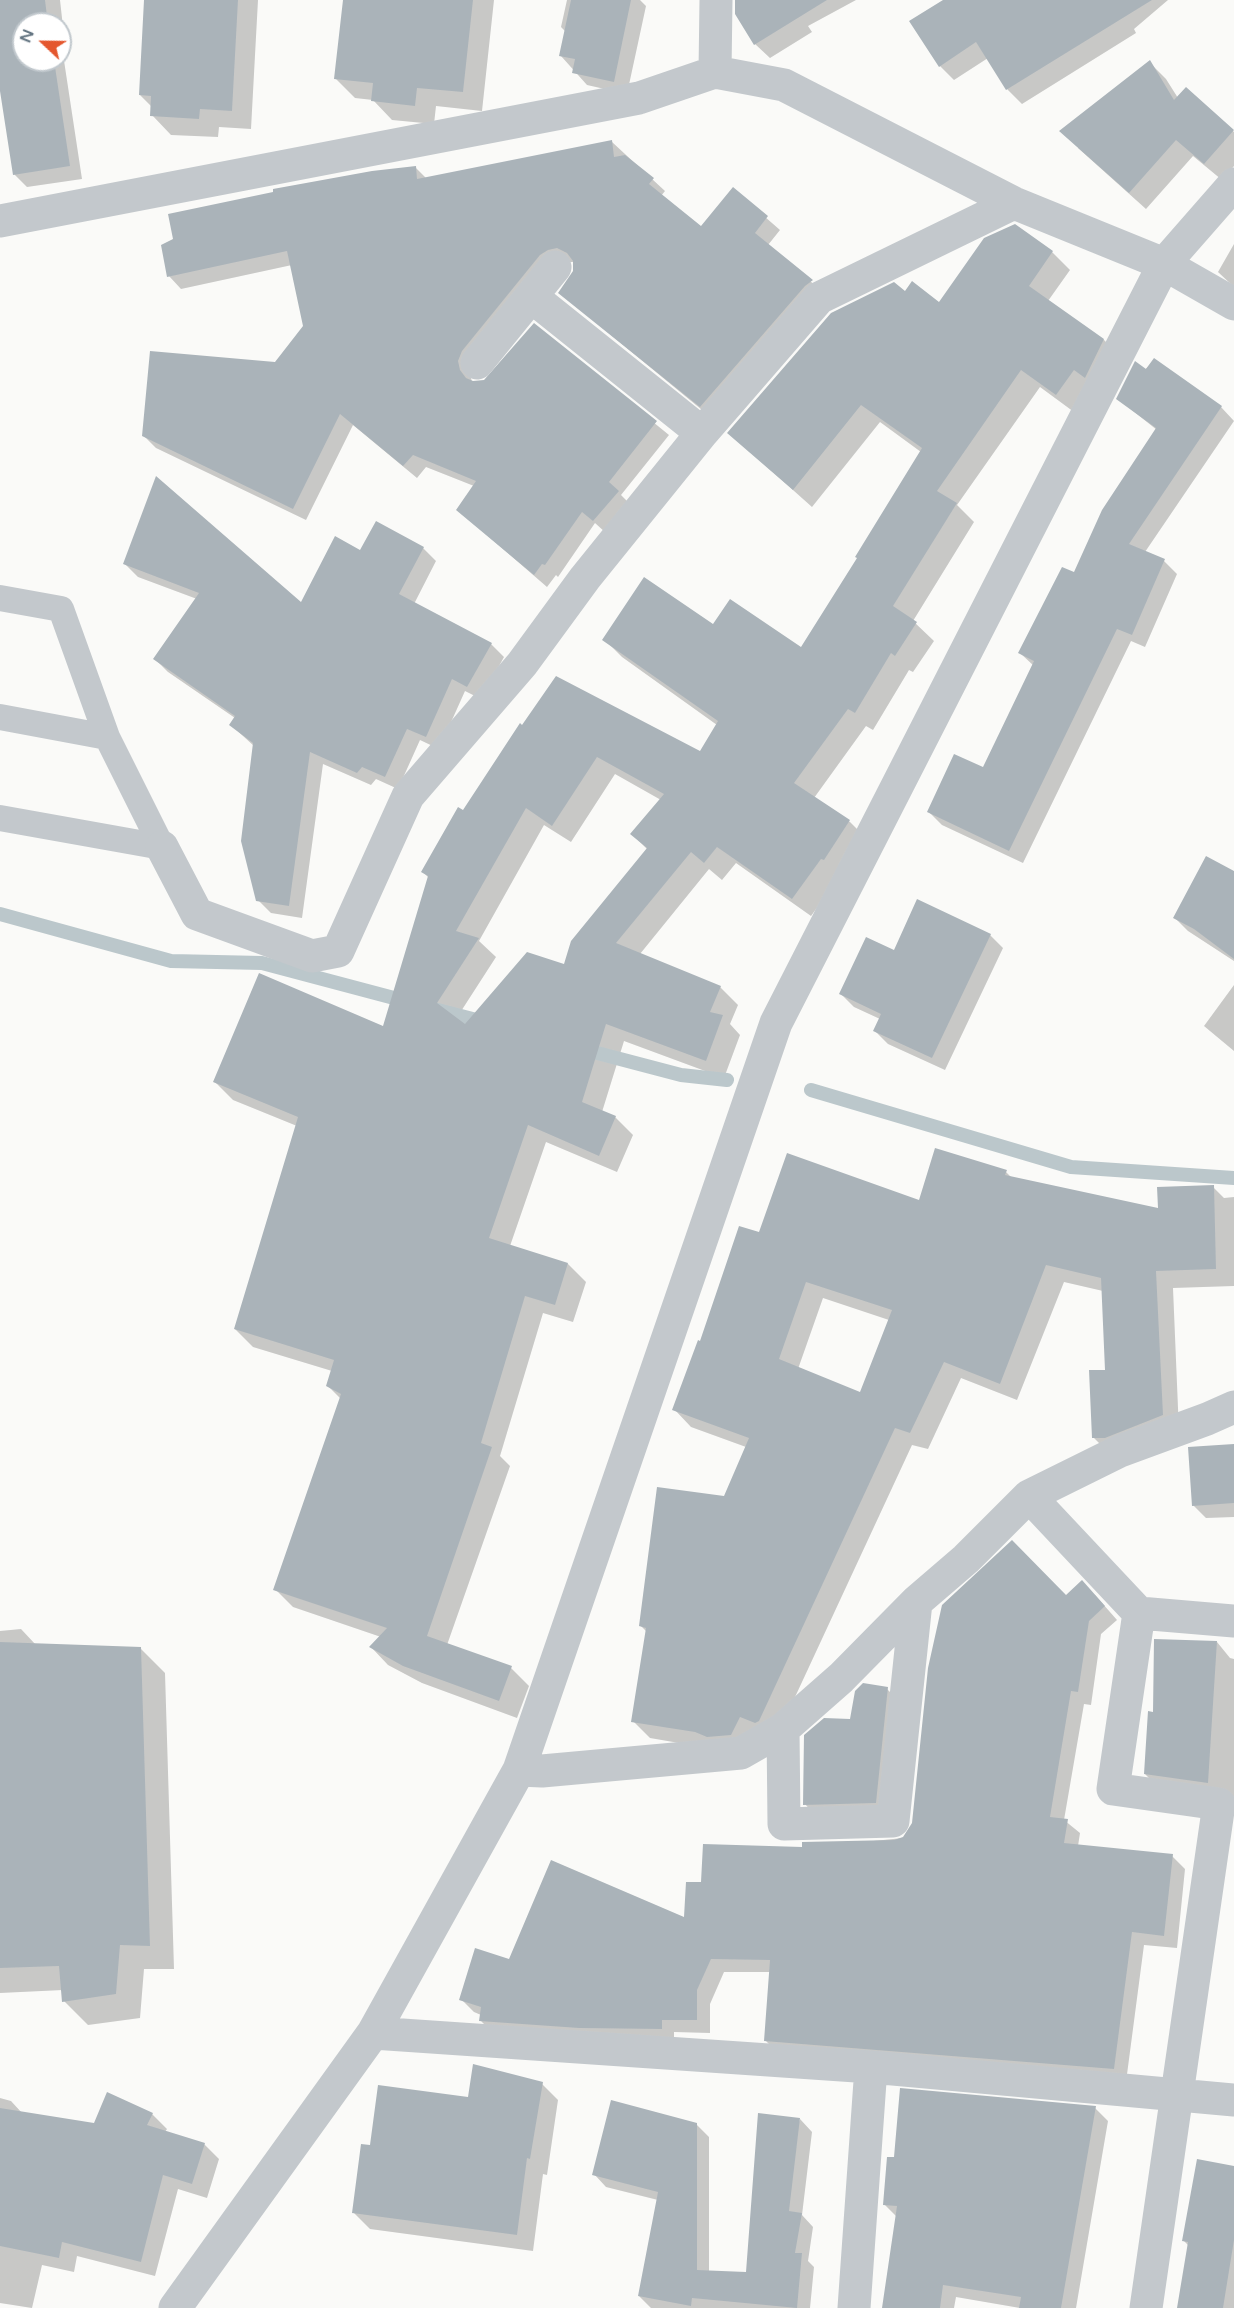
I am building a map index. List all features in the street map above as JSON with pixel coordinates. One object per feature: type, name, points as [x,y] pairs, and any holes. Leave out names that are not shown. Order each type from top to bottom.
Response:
[{"type":"street","points":[[715,72],[716,0]]},
{"type":"street","points":[[0,221],[639,98],[715,72],[784,85],[1014,203],[1164,264],[1234,304]]},
{"type":"street","points":[[175,2308],[374,2032],[519,1770],[776,1023],[1164,264],[1234,184]]},
{"type":"street","points":[[162,848],[197,914],[312,956],[338,951],[408,796],[522,664],[585,578],[702,432],[819,298],[1014,203]]},
{"type":"street","points":[[477,363],[555,267]]},
{"type":"street","points":[[532,297],[702,432]]},
{"type":"street","points":[[519,1770],[542,1772],[741,1753],[783,1729],[842,1678],[916,1602],[966,1559],[1029,1496],[1120,1451],[1234,1407]]},
{"type":"street","points":[[1029,1496],[1139,1613],[1234,1621]]},
{"type":"street","points":[[783,1729],[784,1824],[893,1821],[916,1602]]},
{"type":"street","points":[[1139,1613],[1113,1789],[1218,1804],[1146,2308]]},
{"type":"street","points":[[374,2032],[871,2067],[1234,2100]]},
{"type":"street","points":[[854,2308],[871,2067]]},
{"type":"lane","points":[[0,598],[61,609],[107,737],[162,848]]},
{"type":"lane","points":[[0,717],[107,737]]},
{"type":"lane","points":[[0,818],[162,848]]},
{"type":"building","points":[[0,0],[45,0],[46,12],[12,12],[12,72],[56,72],[70,166],[13,175],[0,91]]},
{"type":"building","points":[[144,0],[238,0],[232,111],[200,109],[199,119],[150,116],[151,96],[139,95]]},
{"type":"building","points":[[343,0],[473,0],[463,92],[417,88],[415,106],[371,101],[373,83],[334,79]]},
{"type":"building","points":[[571,0],[631,0],[614,82],[572,73],[575,59],[559,56]]},
{"type":"building","points":[[735,0],[827,0],[754,45],[735,14]]},
{"type":"building","points":[[943,0],[1152,0],[1006,90],[976,42],[939,67],[909,21]]},
{"type":"building","points":[[1150,60],[1174,100],[1186,87],[1234,130],[1204,164],[1176,140],[1129,193],[1059,131]]},
{"type":"building","points":[[612,140],[614,157],[625,155],[654,178],[649,184],[701,226],[733,187],[768,216],[755,233],[813,280],[805,286],[700,407],[558,293],[573,271],[573,261],[567,253],[557,248],[540,255],[462,351],[458,361],[460,370],[466,378],[473,381],[484,380],[534,323],[657,421],[609,482],[619,491],[593,521],[582,512],[545,565],[542,564],[534,575],[456,510],[476,481],[413,455],[403,466],[340,414],[293,509],[142,436],[150,351],[275,362],[303,326],[287,251],[167,277],[161,245],[173,239],[168,214],[273,192],[273,189],[372,171],[416,166],[417,179]]},
{"type":"building","points":[[1015,224],[1053,251],[1029,286],[1104,339],[1085,378],[1074,370],[1056,395],[1021,370],[937,491],[957,503],[893,606],[917,622],[895,656],[891,653],[855,713],[848,709],[794,783],[850,820],[824,860],[821,859],[792,899],[717,847],[704,863],[691,852],[616,943],[721,986],[710,1012],[723,1015],[706,1061],[606,1024],[582,1102],[616,1116],[599,1156],[528,1125],[489,1238],[568,1263],[555,1305],[525,1296],[481,1443],[492,1447],[427,1636],[512,1666],[499,1701],[403,1666],[369,1647],[387,1628],[273,1590],[341,1394],[326,1386],[334,1360],[234,1329],[298,1117],[213,1082],[259,973],[383,1026],[428,876],[421,872],[458,807],[463,810],[520,723],[522,725],[556,676],[700,751],[718,721],[602,640],[644,577],[713,624],[730,599],[801,647],[922,448],[861,405],[793,490],[727,433],[831,313],[894,282],[905,291],[912,281],[939,302],[984,238]],"holes":[[[597,757],[664,794],[630,834],[647,848],[571,941],[564,964],[527,952],[465,1024],[437,1003],[479,938],[456,931],[526,808],[552,826]]]},
{"type":"building","points":[[1154,358],[1222,406],[1129,544],[1165,559],[1132,635],[1117,629],[1009,851],[927,812],[954,754],[983,767],[1034,661],[1018,653],[1062,567],[1074,572],[1102,510],[1156,428],[1116,399],[1135,361],[1146,369]]},
{"type":"building","points":[[156,476],[301,602],[335,536],[360,550],[376,521],[424,547],[399,594],[492,643],[467,687],[452,679],[426,737],[407,729],[385,777],[362,767],[357,773],[310,752],[289,906],[256,901],[241,841],[253,743],[229,725],[235,716],[153,659],[199,593],[123,564]]},
{"type":"building","points":[[1206,856],[1234,871],[1234,959],[1194,929],[1173,918]]},
{"type":"building","points":[[917,899],[991,934],[932,1058],[873,1031],[881,1014],[839,994],[866,937],[894,950]]},
{"type":"building","points":[[935,1148],[1007,1170],[1005,1175],[1158,1208],[1157,1187],[1214,1185],[1216,1269],[1156,1271],[1163,1415],[1105,1438],[1092,1438],[1089,1370],[1105,1370],[1101,1278],[1046,1265],[1000,1384],[944,1362],[910,1433],[895,1428],[759,1721],[755,1723],[740,1717],[731,1735],[707,1737],[695,1732],[631,1722],[646,1628],[639,1626],[657,1487],[724,1496],[749,1438],[672,1410],[698,1340],[700,1341],[739,1226],[759,1232],[787,1153],[919,1200]],"holes":[[[806,1282],[892,1310],[860,1392],[779,1359]]]},
{"type":"building","points":[[1234,1444],[1234,1503],[1192,1506],[1188,1447]]},
{"type":"building","points":[[1012,1540],[1066,1595],[1082,1580],[1105,1606],[1089,1621],[1078,1692],[1071,1691],[1050,1817],[1068,1819],[1064,1843],[1173,1854],[1164,1936],[1132,1932],[1114,2069],[764,2041],[770,1960],[711,1959],[697,1990],[697,2020],[662,2020],[662,2029],[579,2028],[479,2021],[481,2007],[459,2000],[475,1948],[509,1959],[551,1860],[684,1917],[686,1882],[701,1882],[703,1844],[802,1847],[802,1842],[894,1840],[903,1837],[912,1823],[928,1668],[942,1605]]},
{"type":"building","points":[[1154,1639],[1217,1641],[1208,1783],[1144,1774],[1148,1711],[1153,1712]]},
{"type":"building","points":[[0,1642],[141,1647],[150,1946],[120,1945],[116,1994],[62,2002],[59,1966],[0,1968]]},
{"type":"building","points":[[863,1683],[888,1687],[876,1803],[803,1805],[804,1735],[824,1718],[850,1719],[855,1691]]},
{"type":"building","points":[[473,2064],[543,2082],[530,2159],[527,2158],[517,2235],[352,2213],[361,2144],[370,2145],[378,2085],[468,2097]]},
{"type":"building","points":[[900,2088],[1096,2106],[1061,2308],[1019,2308],[1021,2297],[943,2285],[940,2308],[882,2308],[897,2206],[883,2205],[887,2157],[894,2157]]},
{"type":"building","points":[[107,2092],[153,2113],[147,2125],[205,2143],[192,2184],[163,2175],[141,2262],[62,2242],[59,2258],[0,2246],[0,2108],[94,2123]]},
{"type":"building","points":[[611,2100],[697,2123],[697,2270],[746,2272],[758,2113],[800,2118],[789,2211],[802,2213],[795,2253],[802,2253],[797,2308],[692,2298],[691,2306],[638,2296],[658,2192],[592,2175]]},
{"type":"building","points":[[1197,2159],[1234,2166],[1234,2240],[1223,2308],[1177,2308],[1188,2242],[1182,2241]]},
{"type":"waterway","points":[[0,914],[171,961],[262,963],[409,1002]]},
{"type":"waterway","points":[[434,1009],[488,1023]]},
{"type":"waterway","points":[[582,1049],[681,1075],[727,1080]]},
{"type":"waterway","points":[[811,1090],[1071,1167],[1234,1178]]}]
